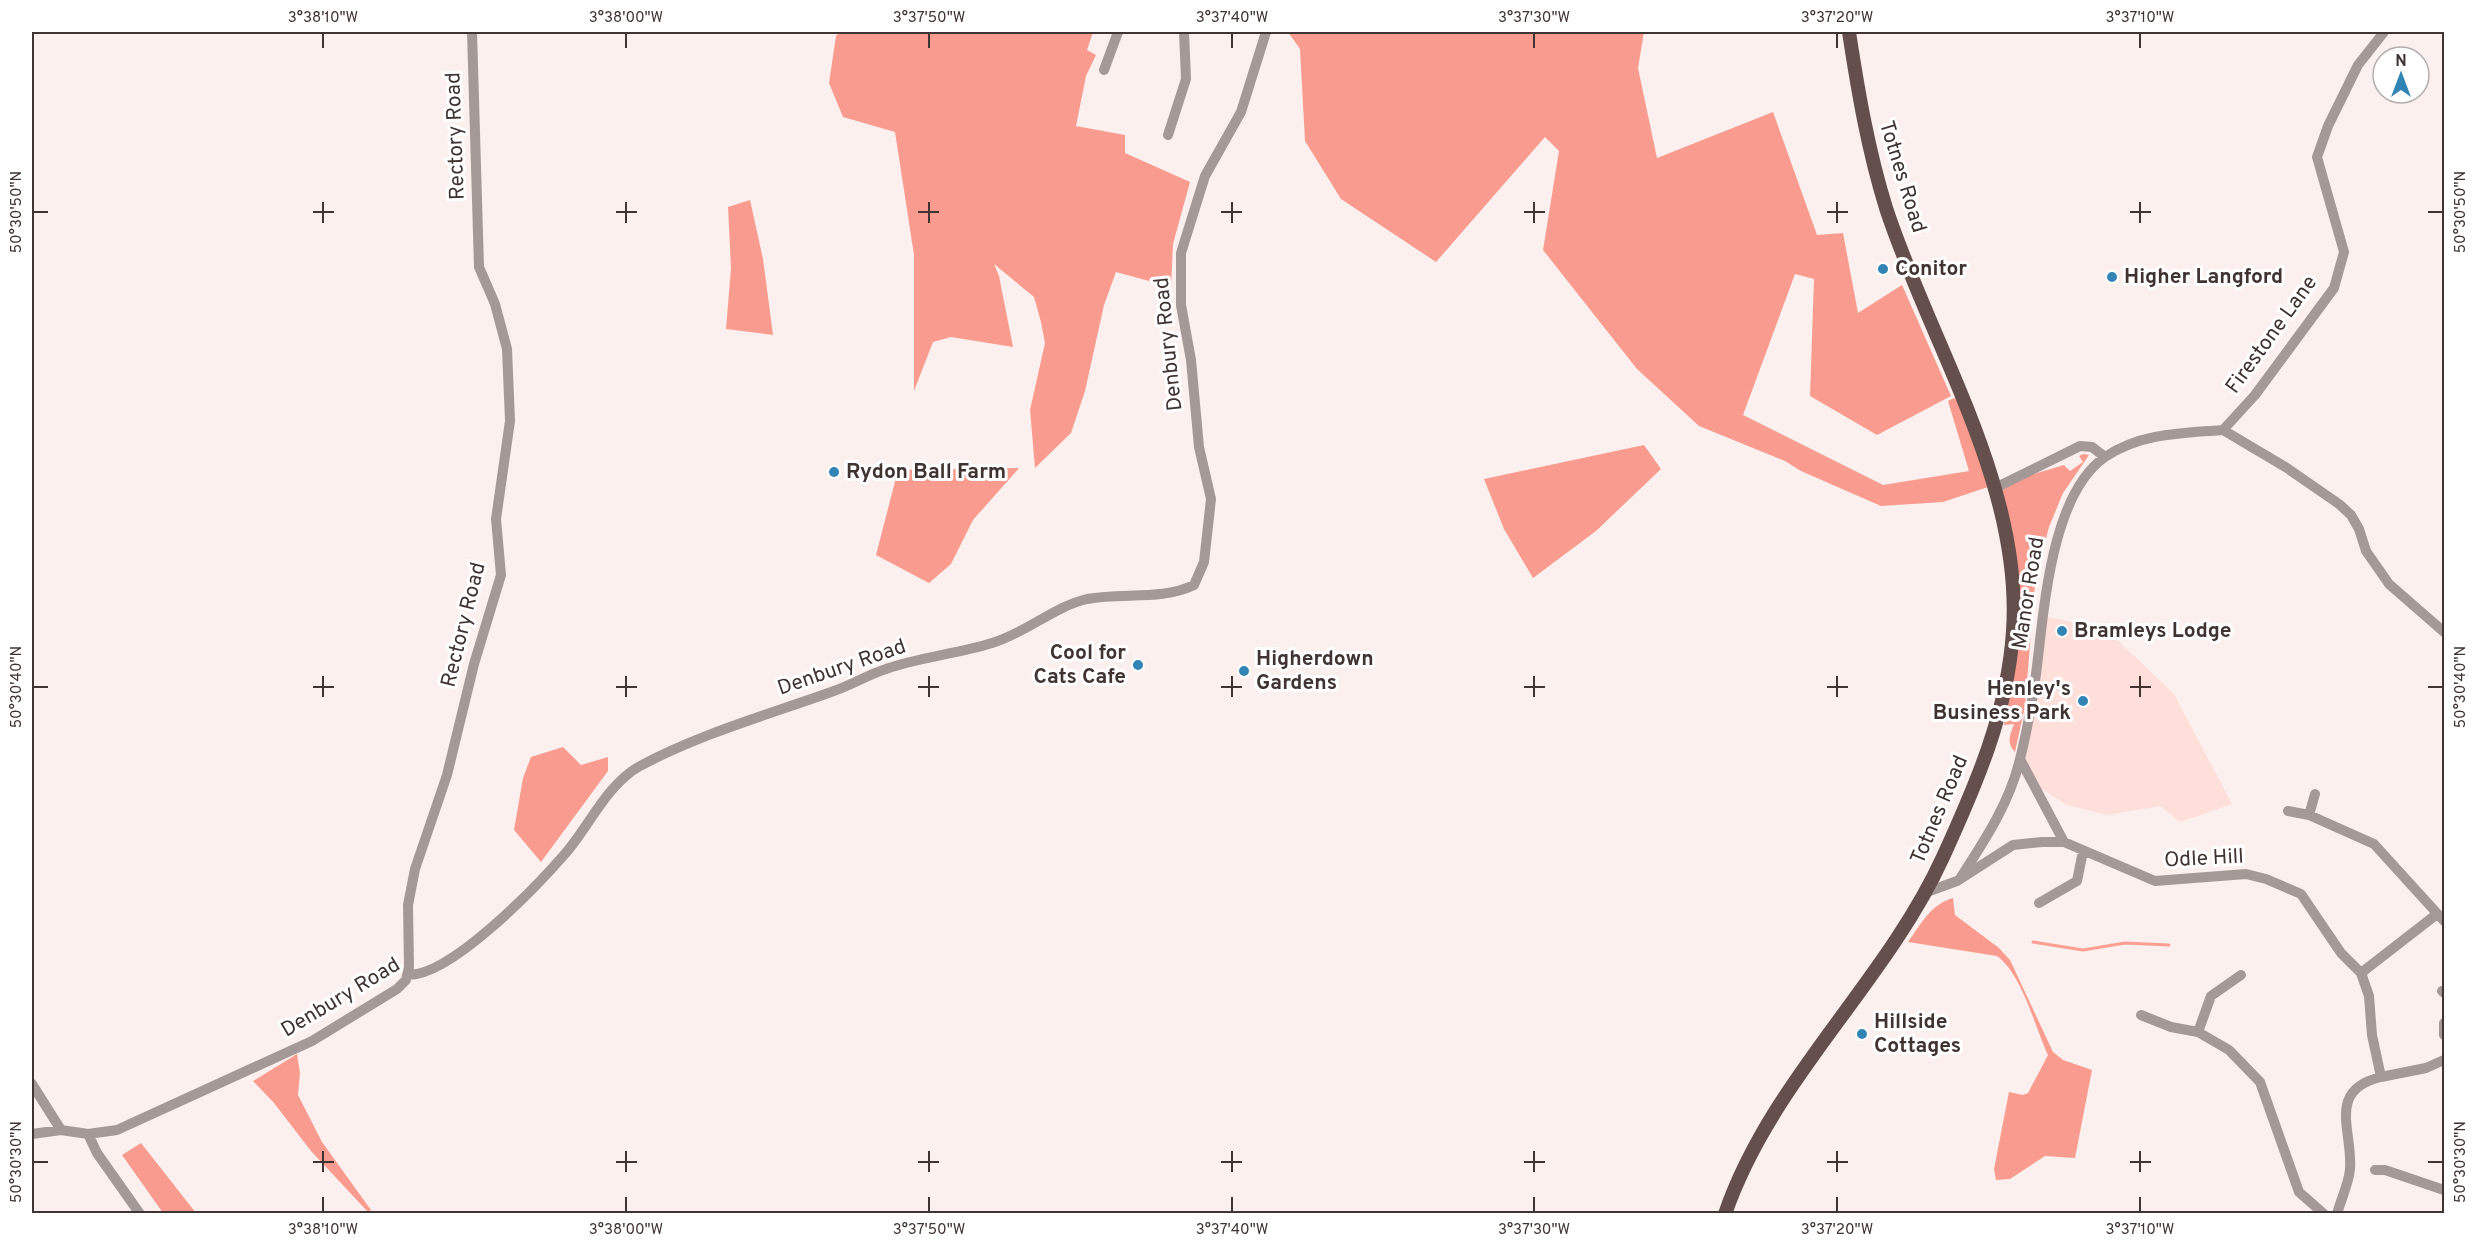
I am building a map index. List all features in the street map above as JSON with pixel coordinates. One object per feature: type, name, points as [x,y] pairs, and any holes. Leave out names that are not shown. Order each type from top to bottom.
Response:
[{"type":"main road","name":"Totnes Road","points":[[1725,1214],[1749,1158],[1771,1118],[1927,892],[1973,792],[1986,756],[2007,673],[2013,629],[2012,578],[2006,531],[1995,488],[1886,208],[1862,117],[1849,32]]},
{"type":"street","name":"Rectory Road","points":[[407,975],[408,905],[413,877],[447,775],[474,664],[501,575],[496,519],[510,421],[507,349],[495,304],[479,267],[472,32]]},
{"type":"street","points":[[1104,70],[1118,32]]},
{"type":"street","points":[[1168,135],[1186,79],[1184,32]]},
{"type":"street","name":"Denbury Road","points":[[32,1134],[61,1130],[88,1134],[117,1130],[312,1041],[397,989],[407,975],[429,972],[444,963],[490,929],[564,855],[621,780],[655,759],[716,732],[835,691],[885,669],[995,642],[1053,612],[1087,599],[1176,594],[1194,585],[1204,562],[1211,499],[1199,447],[1191,360],[1181,305],[1181,253],[1205,176],[1242,112],[1266,32]]},
{"type":"street","name":"Firestone Lane","points":[[2223,430],[2255,395],[2334,288],[2344,252],[2317,157],[2328,126],[2358,64],[2384,32]]},
{"type":"street","points":[[1995,488],[2080,446],[2092,447],[2105,457],[2138,441],[2181,431],[2223,430],[2287,468],[2339,504],[2355,522],[2366,551],[2390,584],[2445,632]]},
{"type":"street","name":"Manor Road","points":[[1961,877],[1998,818],[2020,759],[2036,676],[2043,616],[2060,530],[2077,489],[2105,457]]},
{"type":"street","points":[[2020,759],[2064,842]]},
{"type":"street","points":[[2309,815],[2315,794]]},
{"type":"street","points":[[2288,811],[2309,815],[2374,844],[2441,917],[2361,973]]},
{"type":"street","name":"Odle Hill","points":[[1927,892],[1957,881],[2013,845],[2064,842],[2155,880],[2246,874],[2301,894],[2341,953],[2361,973],[2369,996],[2372,1035],[2381,1077]]},
{"type":"street","points":[[2039,903],[2077,881],[2083,851]]},
{"type":"street","points":[[2198,1032],[2211,996],[2241,975]]},
{"type":"street","points":[[2230,981],[2239,989]]},
{"type":"street","points":[[2142,1015],[2171,1027],[2198,1032],[2229,1050],[2260,1082],[2299,1192],[2324,1214]]},
{"type":"street","points":[[2445,1023],[2445,1035]]},
{"type":"street","points":[[2337,1214],[2350,1169],[2346,1138],[2347,1102],[2366,1081],[2426,1068],[2445,1060]]},
{"type":"street","points":[[32,1084],[61,1130]]},
{"type":"street","points":[[88,1134],[97,1153],[140,1214]]},
{"type":"street","points":[[2375,1170],[2385,1170],[2445,1190]]},
{"type":"shaded area","points":[[840,32],[1093,32],[1087,50],[1096,55],[1086,76],[1076,126],[1125,135],[1125,153],[1190,182],[1173,244],[1171,287],[1116,272],[1104,305],[1085,391],[1071,433],[1035,468],[1030,410],[1045,343],[1041,322],[1034,297],[994,264],[999,276],[1013,347],[951,337],[933,342],[914,391],[914,255],[895,132],[843,117],[829,83],[836,36]]},
{"type":"shaded area","points":[[1288,32],[1644,32],[1638,68],[1657,158],[1773,112],[1817,235],[1843,233],[1858,313],[1902,285],[1951,396],[1877,435],[1810,396],[1814,279],[1795,274],[1743,415],[1883,485],[1969,471],[1948,401],[1954,398],[1958,400],[1991,486],[1943,502],[1881,506],[1801,471],[1785,461],[1699,426],[1637,369],[1543,250],[1559,151],[1545,137],[1436,262],[1341,199],[1305,141],[1300,49]]},
{"type":"shaded area","points":[[750,200],[763,259],[773,335],[726,329],[731,268],[728,207]]},
{"type":"shaded area","points":[[1644,445],[1661,469],[1596,531],[1533,578],[1504,529],[1484,479]]},
{"type":"shaded area","points":[[2089,455],[2063,493],[2049,527],[2035,583],[2025,706],[2015,752],[2010,742],[2014,724],[2004,725],[2013,669],[2014,541],[2001,488],[2027,476],[2064,465],[2070,471],[2083,462],[2079,456]]},
{"type":"shaded area","points":[[1019,468],[973,520],[951,564],[929,583],[876,555],[898,470]]},
{"type":"shaded area","points":[[2043,616],[2106,629],[2174,694],[2232,804],[2180,822],[2160,806],[2107,815],[2067,805],[2022,777],[2020,759]]},
{"type":"shaded area","points":[[563,747],[581,765],[608,757],[608,771],[541,862],[514,830],[523,778],[531,757]]},
{"type":"shaded area","points":[[1953,898],[1955,915],[1999,948],[2010,960],[2053,1052],[2063,1060],[2092,1070],[2075,1158],[2045,1156],[2010,1179],[1996,1180],[1994,1169],[2009,1092],[2023,1095],[2028,1093],[2048,1055],[2021,988],[2006,964],[1997,956],[1908,942],[1933,910]]},
{"type":"shaded area","points":[[297,1054],[300,1073],[298,1095],[322,1142],[371,1210],[368,1212],[311,1151],[274,1103],[253,1081]]},
{"type":"shaded area","points":[[141,1143],[196,1213],[163,1213],[122,1155]]},
{"type":"waterway","points":[[2033,942],[2083,950],[2125,943],[2169,945]]},
{"type":"place","name":"Conitor","points":[[1883,269]]},
{"type":"place","name":"Higher Langford","points":[[2112,277]]},
{"type":"place","name":"Rydon Ball Farm","points":[[834,472]]},
{"type":"place","name":"Bramleys Lodge","points":[[2062,631]]},
{"type":"place","name":"Cool for Cats Cafe","points":[[1138,665]]},
{"type":"place","name":"Higherdown Gardens","points":[[1244,671]]},
{"type":"place","name":"Henley's Business Park","points":[[2083,701]]},
{"type":"place","name":"Hillside Cottages","points":[[1862,1034]]}]
